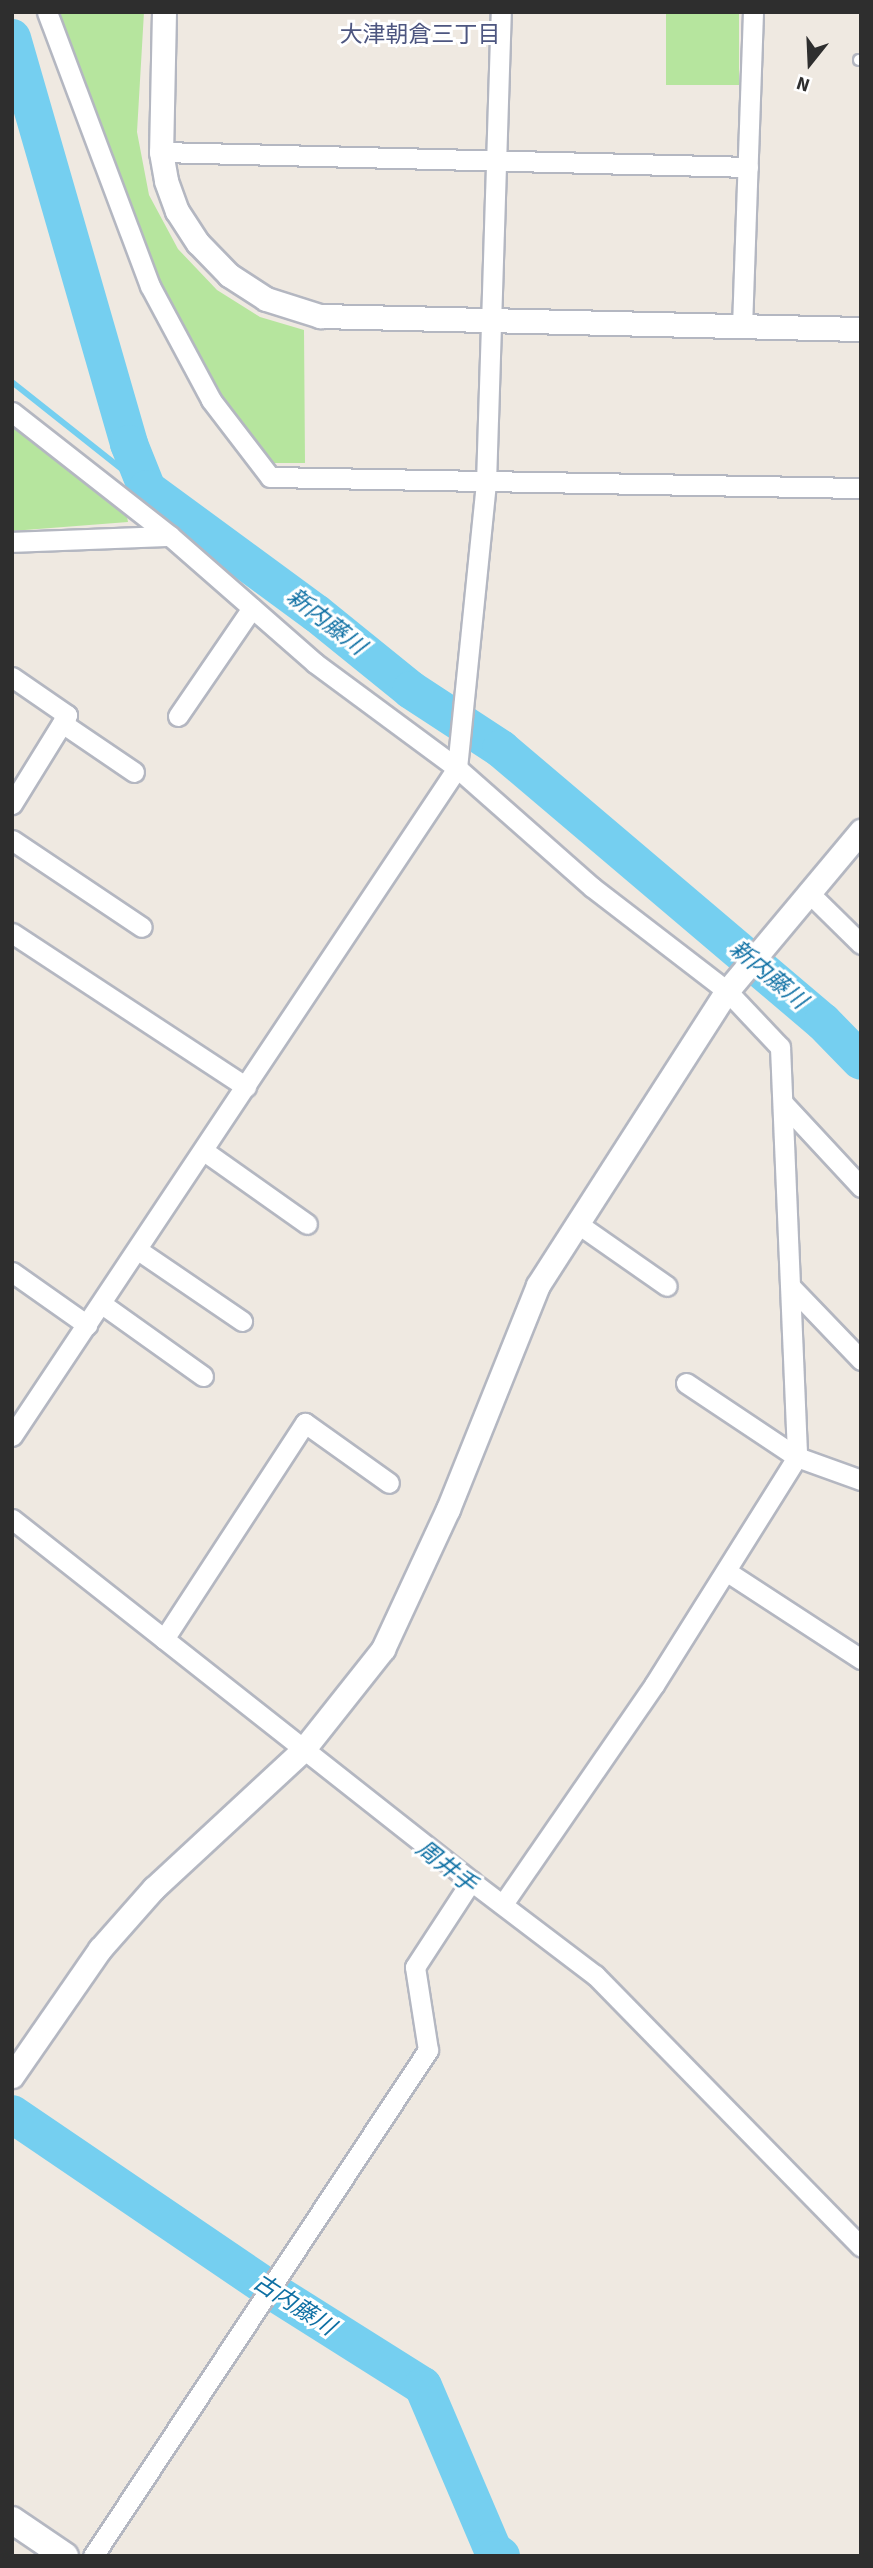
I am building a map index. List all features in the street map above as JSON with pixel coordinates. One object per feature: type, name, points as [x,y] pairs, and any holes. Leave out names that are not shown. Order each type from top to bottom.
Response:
[{"type":"main road","points":[[12,2520],[65,2556]]},
{"type":"street","points":[[47,12],[150,286],[211,400],[270,477],[861,488]]},
{"type":"street","points":[[164,12],[161,152],[177,211],[198,243],[229,275],[266,299],[320,316],[861,330]]},
{"type":"street","points":[[12,1436],[457,768],[486,483],[489,321],[502,12]]},
{"type":"street","points":[[743,327],[753,12]]},
{"type":"street","points":[[161,152],[495,163],[748,167]]},
{"type":"street","points":[[12,412],[170,536],[315,663],[457,768],[593,887],[727,992],[780,1046],[797,1457],[654,1685],[503,1904]]},
{"type":"street","points":[[12,542],[170,536]]},
{"type":"street","points":[[178,716],[252,608]]},
{"type":"street","points":[[12,677],[67,715],[12,804]]},
{"type":"street","points":[[62,723],[134,772]]},
{"type":"street","points":[[12,2076],[100,1949],[127,1919],[303,1750],[383,1649],[448,1509],[538,1285],[727,992],[861,831]]},
{"type":"street","points":[[12,840],[142,927]]},
{"type":"street","points":[[808,892],[861,944]]},
{"type":"street","points":[[12,933],[246,1087]]},
{"type":"street","points":[[783,1103],[861,1187]]},
{"type":"street","points":[[204,1151],[307,1224]]},
{"type":"street","points":[[578,1224],[667,1286]]},
{"type":"street","points":[[138,1250],[242,1321]]},
{"type":"street","points":[[12,1272],[87,1325]]},
{"type":"street","points":[[792,1288],[861,1360]]},
{"type":"street","points":[[102,1304],[203,1376]]},
{"type":"street","points":[[686,1383],[797,1457],[861,1480]]},
{"type":"street","points":[[164,1639],[305,1423],[389,1483]]},
{"type":"street","points":[[12,1519],[303,1750],[595,1975],[861,2247]]},
{"type":"street","points":[[726,1571],[861,1658]]},
{"type":"street","points":[[93,2556],[428,2050],[415,1967],[471,1881]]},
{"type":"green space","points":[[54,12],[144,12],[137,132],[149,195],[178,249],[217,290],[260,317],[304,330],[305,463],[271,463],[218,397],[155,285]]},
{"type":"green space","points":[[666,12],[739,12],[739,85],[666,85]]},
{"type":"green space","points":[[12,423],[126,511],[128,522],[12,531]]},
{"type":"waterway","name":"新内藤川","points":[[12,38],[129,444],[147,489],[316,613],[411,690],[501,749],[823,1022],[861,1061]]},
{"type":"waterway","points":[[12,382],[147,489]]},
{"type":"waterway","name":"古内藤川","points":[[12,2114],[272,2291],[423,2386],[493,2550],[501,2556]]},
{"type":"district","name":"大津朝倉三丁目","points":[[420,35]]},
{"type":"water label","name":"周井手","points":[[446,1867]]}]
